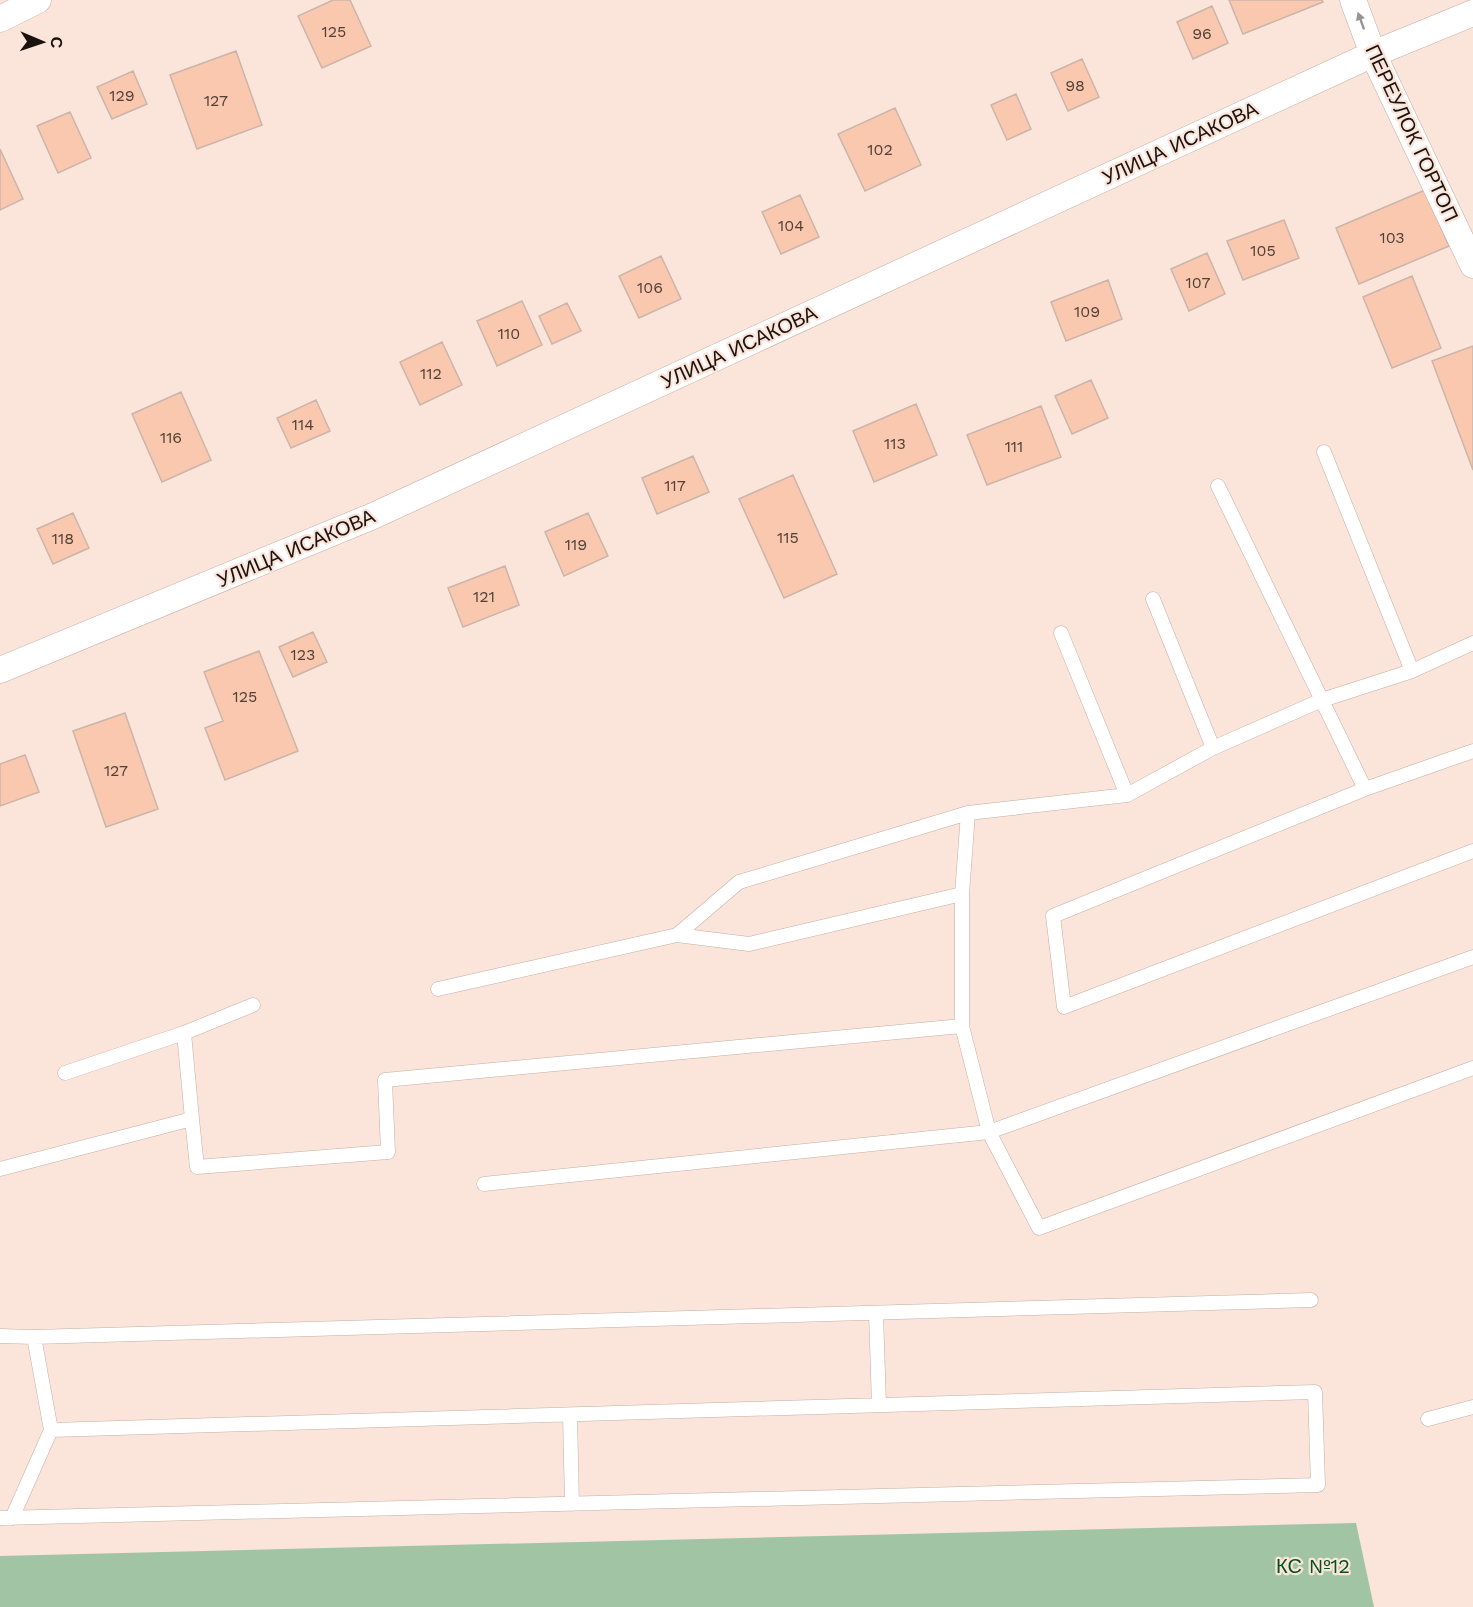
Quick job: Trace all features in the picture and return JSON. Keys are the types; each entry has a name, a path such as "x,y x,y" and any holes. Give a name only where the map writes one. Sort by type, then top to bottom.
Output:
{"street":[{"path":"0,19 38,0"},
{"name":"ПЕРЕУЛОК ГОРТОП","path":"1353,0 1373,54 1473,266"},
{"name":"УЛИЦА ИСАКОВА","path":"0,670 373,516 1373,54 1473,13"}],"lane":[{"path":"1324,452 1412,671"},
{"path":"1218,486 1365,789"},
{"path":"1153,599 1214,748"},
{"path":"1061,633 1127,795"},
{"path":"677,935 739,882 968,813 1127,795 1214,748 1322,700 1412,671 1473,643"},
{"path":"1473,751 1365,789 1053,916 1064,1007 1473,851"},
{"path":"968,813 962,894 962,1026 989,1132 1039,1228 1473,1068"},
{"path":"438,989 677,935 748,944 962,894"},
{"path":"484,1184 989,1132 1473,957"},
{"path":"65,1073 184,1033 254,1005"},
{"path":"184,1033 197,1167 388,1152 385,1080 962,1026"},
{"path":"0,1169 192,1119"},
{"path":"0,1336 34,1337 1311,1300"},
{"path":"876,1313 879,1406"},
{"path":"34,1337 51,1430 6,1518 1318,1485 1315,1392 51,1430"},
{"path":"1428,1419 1473,1407"},
{"path":"570,1415 572,1504"}],"green space":[{"name":"КС №12","path":"1356,1523 1374,1607 0,1607 0,1556"}],"building":[{"path":"333,0 350,0 371,46 322,68 298,16"},
{"path":"1229,0 1322,0 1323,2 1243,34"},
{"path":"1212,6 1228,43 1193,59 1177,22"},
{"path":"236,51 262,125 197,149 170,75"},
{"path":"1082,59 1099,97 1068,111 1051,73"},
{"path":"133,71 147,104 112,119 97,87"},
{"path":"1016,94 1031,129 1007,140 991,105"},
{"path":"895,108 921,165 865,191 838,134"},
{"path":"70,112 91,158 58,173 37,126"},
{"path":"0,149 23,199 0,210"},
{"path":"1425,190 1449,246 1359,284 1336,228"},
{"path":"800,195 819,237 781,254 762,212"},
{"path":"1284,220 1299,258 1243,280 1227,241"},
{"path":"1207,253 1225,294 1189,311 1171,269"},
{"path":"661,256 681,299 639,318 619,276"},
{"path":"1412,276 1441,348 1392,368 1363,297"},
{"path":"1108,280 1122,319 1066,341 1051,302"},
{"path":"522,301 542,345 497,366 477,321"},
{"path":"567,303 581,331 552,344 539,316"},
{"path":"442,342 462,385 420,405 400,362"},
{"path":"1473,346 1473,470 1432,361"},
{"path":"1091,380 1108,418 1072,434 1055,396"},
{"path":"181,392 211,460 162,482 132,414"},
{"path":"316,400 330,431 291,448 277,418"},
{"path":"916,404 937,455 874,482 853,431"},
{"path":"1041,406 1061,457 987,485 967,435"},
{"path":"693,456 709,492 657,514 642,478"},
{"path":"793,475 837,574 784,598 739,499"},
{"path":"73,513 89,548 53,564 37,529"},
{"path":"588,513 608,556 564,576 545,532"},
{"path":"505,566 519,605 463,627 448,588"},
{"path":"313,632 327,662 293,677 279,647"},
{"path":"259,651 298,751 225,780 205,728 223,721 204,672"},
{"path":"125,713 158,809 106,827 73,731"},
{"path":"25,755 39,792 0,806 0,764"}]}
